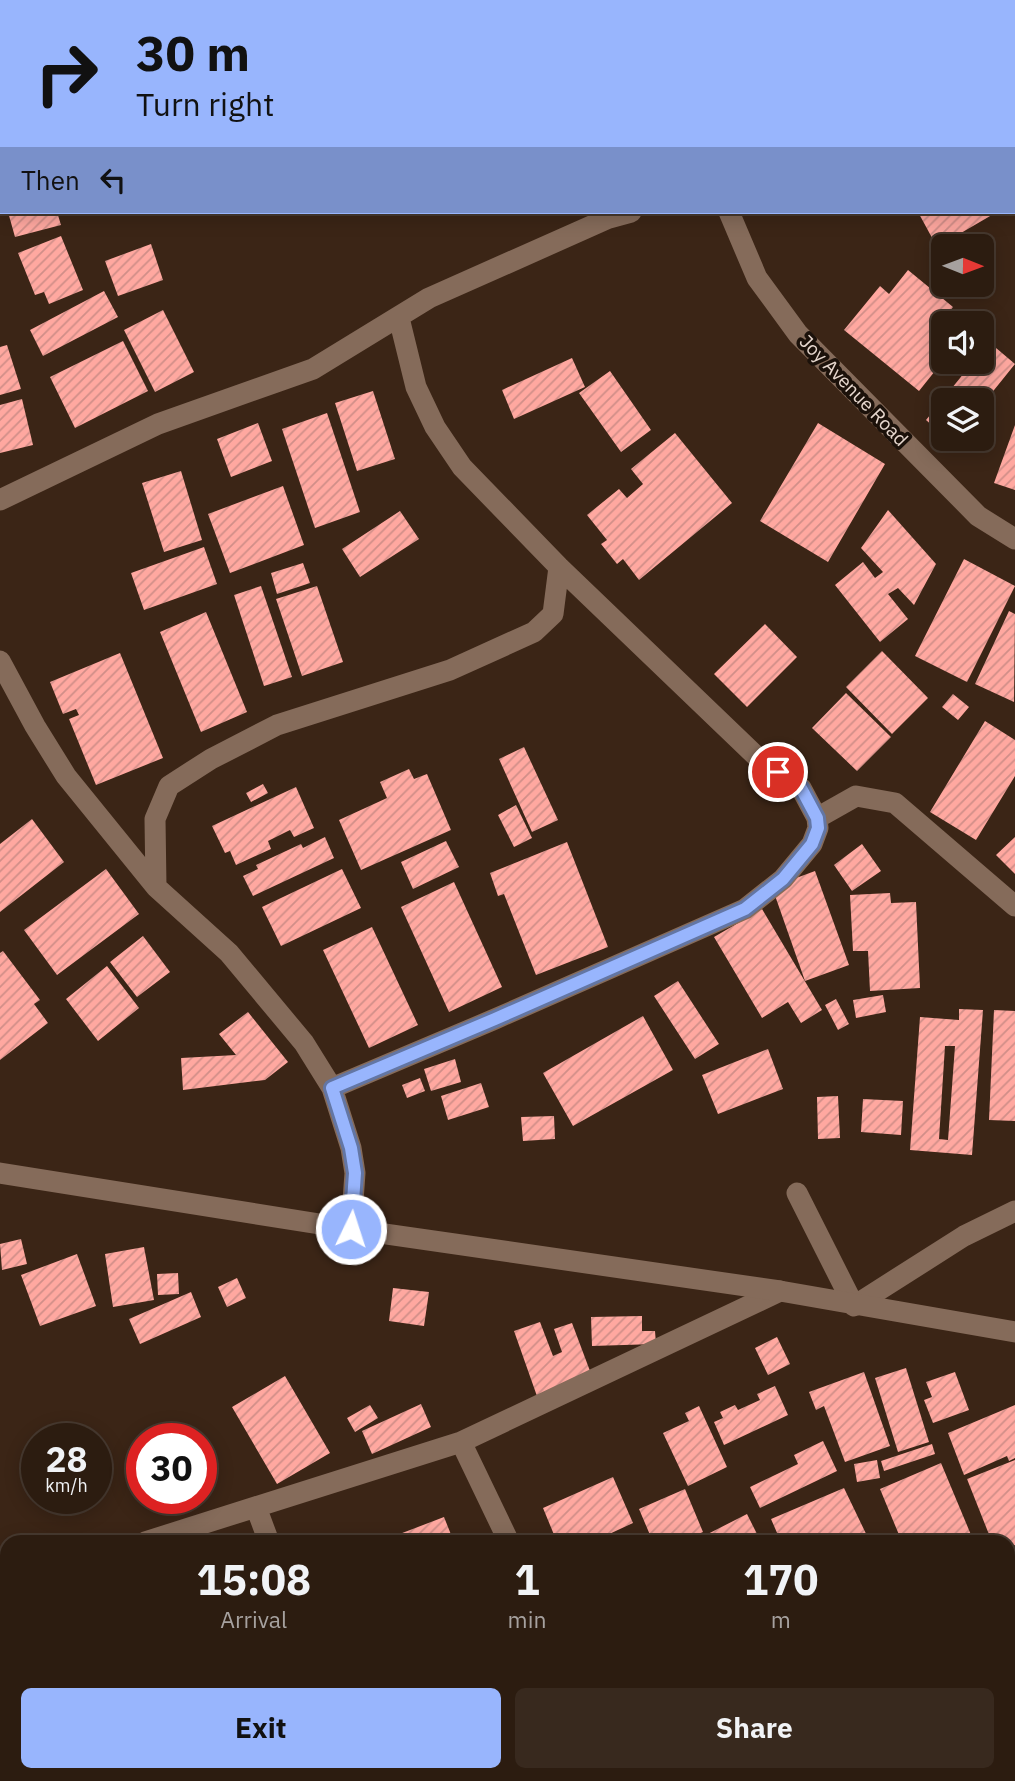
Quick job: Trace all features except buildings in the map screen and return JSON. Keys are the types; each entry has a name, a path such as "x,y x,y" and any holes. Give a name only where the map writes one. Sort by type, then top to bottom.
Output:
{"street":[{"path":"0,500 158,424 313,369 429,298 609,218 624,214"},
{"name":"Joy Avenue Road","path":"730,214 757,278 798,334 978,516 1015,540"},
{"path":"332,1088 745,909 783,879 812,844 818,828 817,818 801,788 756,756 559,567 462,467 435,427 416,387 399,318"},
{"path":"156,887 155,819 169,786 211,759 277,725 450,670 534,632 554,614 559,567"},
{"path":"0,661 66,776 156,887 229,953 304,1043 332,1088 351,1148 355,1173 351,1229"},
{"path":"817,818 856,796 895,803 1015,906"},
{"path":"0,1173 351,1229 780,1291 1015,1332"},
{"path":"797,1193 854,1306"},
{"path":"854,1306 964,1236 1015,1211"},
{"path":"167,1535 461,1441 780,1291"},
{"path":"461,1441 506,1535"},
{"path":"256,1507 267,1535"}],"route":[{"path":"351,1229 355,1173 351,1148 332,1088 745,909 783,879 812,844 818,828 817,818 801,788 778,772"}]}
